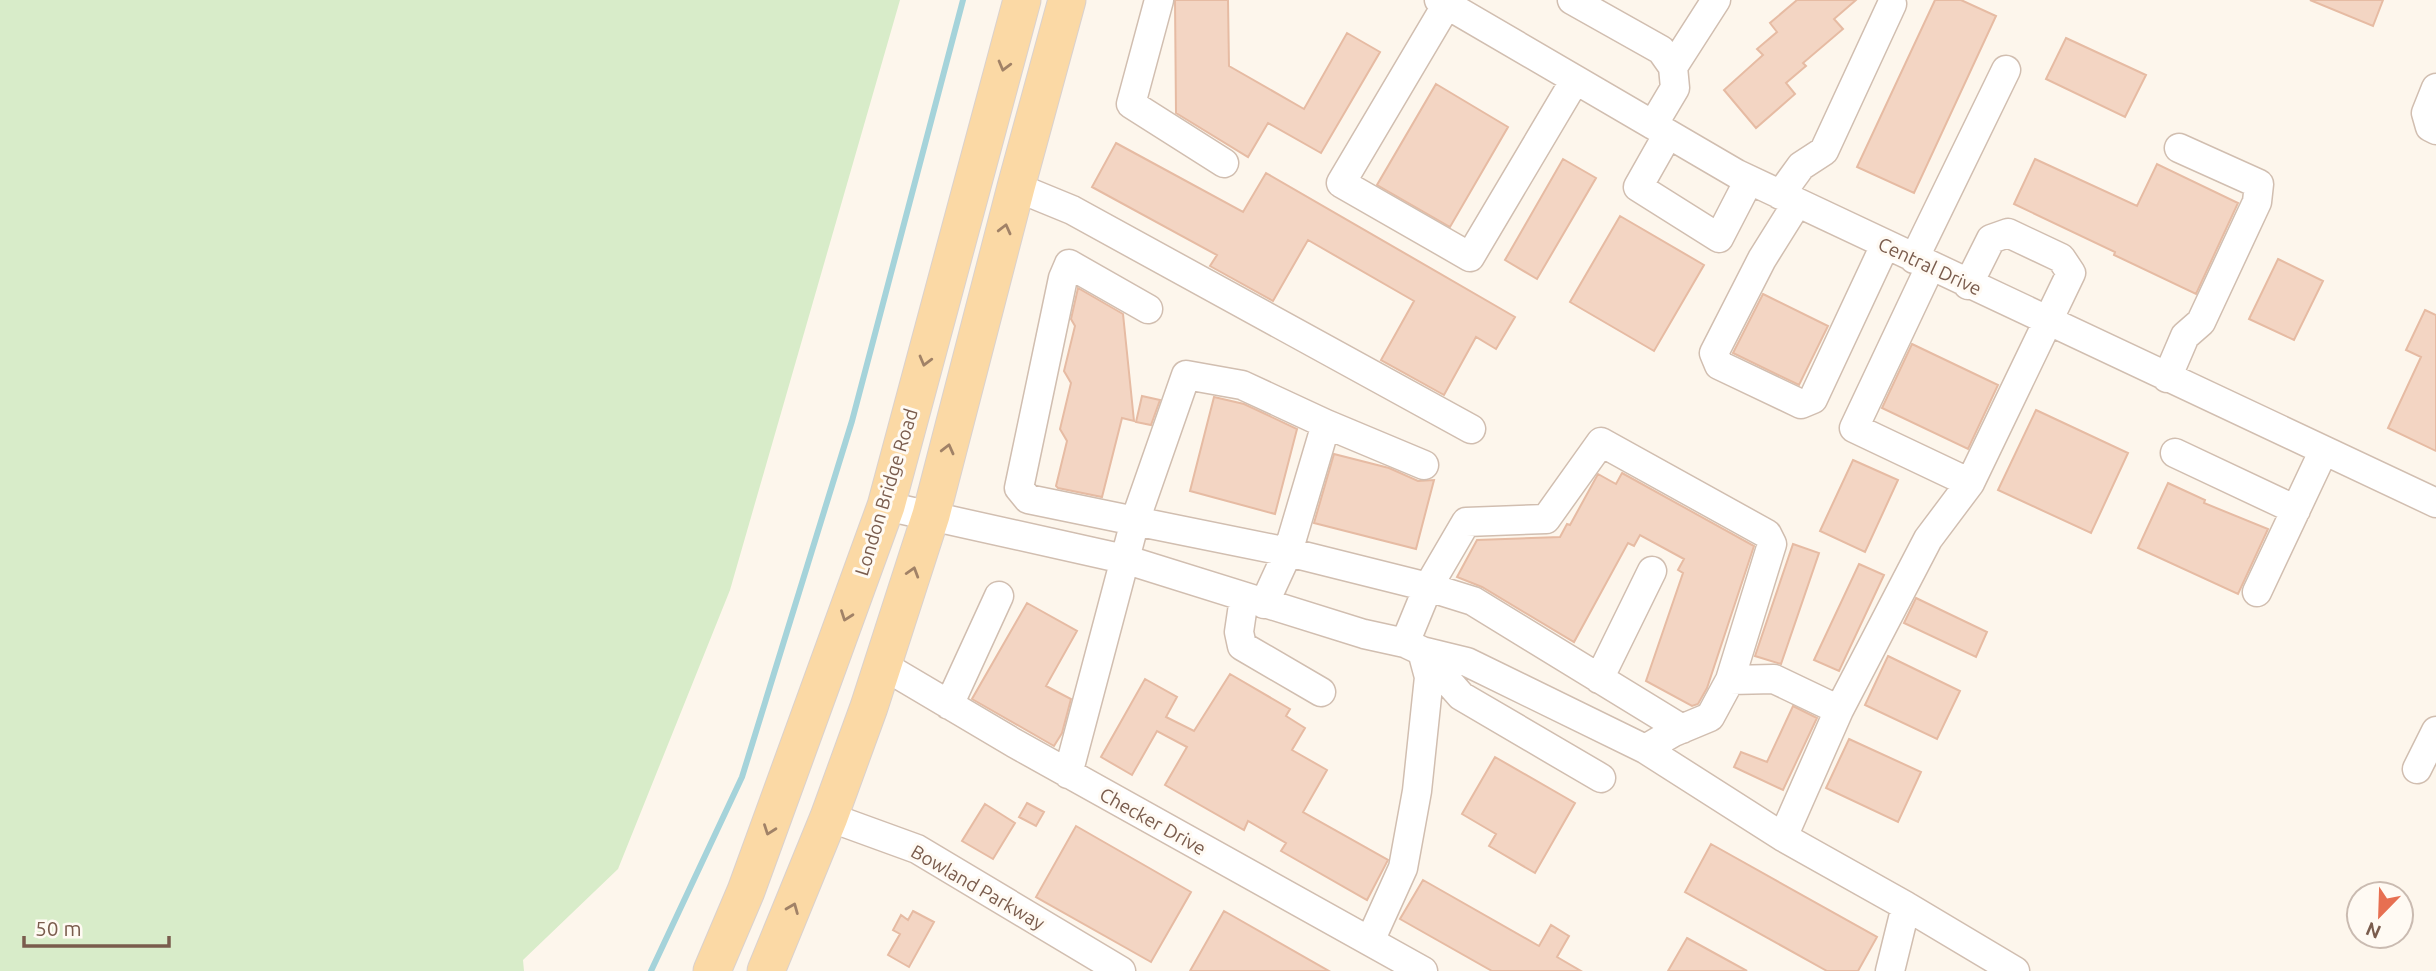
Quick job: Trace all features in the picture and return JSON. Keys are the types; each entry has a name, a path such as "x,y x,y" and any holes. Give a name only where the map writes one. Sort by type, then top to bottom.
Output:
{"main road":[{"name":"London Bridge Road","path":"712,971 751,879 886,506 1021,0"},
{"path":"766,971 829,817 884,666 932,515 1067,0"}],"street":[{"path":"1159,0 1131,104 1224,163"},
{"path":"1572,0 1661,50 1673,66 1675,89 1639,187 1719,238 1749,180"},
{"path":"1673,66 1716,0"},
{"path":"1443,2 1341,183 1470,257 1575,79"},
{"name":"Central Drive","path":"1443,2 1749,180 2436,503"},
{"path":"1885,245 1813,398 1801,404 1719,365 1714,353 1762,258 1801,166 1824,151 1892,4"},
{"path":"1970,483 1854,428 2006,70"},
{"path":"2436,88 2426,113 2430,127 2436,130"},
{"path":"2167,378 2185,336 2201,322 2257,202 2259,184 2179,148"},
{"path":"1016,187 1072,209 1471,429"},
{"path":"1783,837 1839,710 1928,539 1970,483 2071,273 2061,258 2008,233 1991,239 1968,285"},
{"path":"1148,309 1069,264 1063,278 1019,488 1028,499 1289,552 1473,601 1682,729"},
{"path":"1068,774 1135,521 1186,375 1242,385 1424,465"},
{"path":"1321,692 1242,646 1239,632 1254,601 1289,552 1326,424"},
{"path":"1370,941 1403,867 1412,817 1429,677 1413,647 1428,587 1466,522 1546,519 1601,442 1768,534 1772,544 1730,680 1710,717 1645,749"},
{"path":"2257,592 2323,452"},
{"path":"2175,453 2296,510"},
{"path":"886,506 1124,559 1254,601 1467,662 1645,749 1783,837 2015,971"},
{"path":"1599,679 1653,571"},
{"path":"949,705 999,596"},
{"path":"1413,647 1461,696 1601,778"},
{"name":"Checker Drive","path":"884,666 1068,774 1423,971"},
{"path":"1730,680 1774,679 1839,710"},
{"path":"2417,769 2436,733"},
{"name":"Bowland Parkway","path":"829,817 917,849 1121,971"},
{"path":"1890,971 1906,906"}],"green space":[{"path":"0,0 900,0 730,590 618,869 523,960 524,971 0,971"}],"building":[{"path":"1175,0 1228,0 1229,66 1304,109 1347,33 1380,52 1321,153 1268,123 1248,157 1176,113"},
{"path":"1797,0 1856,0 1834,19 1843,29 1803,63 1806,66 1786,83 1795,94 1756,128 1724,90 1763,55 1757,49 1777,32 1770,23"},
{"path":"1935,0 1961,0 1996,16 1914,193 1857,167"},
{"path":"2310,0 2383,0 2373,26"},
{"path":"2066,38 2146,75 2125,117 2046,79"},
{"path":"1436,84 1508,127 1450,227 1377,185"},
{"path":"1116,143 1243,212 1266,173 1515,317 1496,349 1476,337 1444,395 1381,360 1414,301 1308,240 1273,301 1210,266 1217,255 1092,187"},
{"path":"1563,159 1596,178 1537,279 1505,260"},
{"path":"2035,159 2137,206 2157,164 2238,203 2196,294 2014,204"},
{"path":"1620,216 1704,265 1654,351 1570,302"},
{"path":"2278,259 2323,281 2294,340 2249,319"},
{"path":"1078,288 1123,314 1134,421 1122,418 1102,497 1056,486 1067,441 1060,429 1071,383 1064,371 1075,326 1071,319"},
{"path":"1763,294 1828,326 1799,385 1733,353"},
{"path":"2425,310 2436,315 2436,451 2388,428 2421,357 2406,350"},
{"path":"1912,344 1998,385 1968,449 1882,408"},
{"path":"1142,396 1160,400 1151,425 1136,422"},
{"path":"1214,397 1244,404 1297,429 1275,514 1190,491"},
{"path":"2036,410 2128,453 2091,533 1998,490"},
{"path":"1334,454 1389,468 1418,481 1434,480 1416,549 1314,523"},
{"path":"1853,460 1898,480 1865,552 1820,531"},
{"path":"1622,473 1754,546 1707,688 1698,704 1692,706 1646,681 1683,573 1678,570 1684,559 1640,535 1634,546 1628,543 1574,642 1482,587 1457,577 1477,540 1560,537 1567,524 1570,525 1598,474 1616,484"},
{"path":"2168,483 2205,500 2204,503 2268,529 2238,594 2138,548"},
{"path":"1793,544 1819,553 1781,664 1755,656"},
{"path":"1859,564 1884,575 1839,671 1814,660"},
{"path":"1916,598 1987,632 1976,657 1904,623"},
{"path":"1027,603 1077,631 1046,686 1071,699 1062,733 1054,746 972,699"},
{"path":"1888,656 1960,691 1937,739 1865,705"},
{"path":"1230,674 1290,709 1286,716 1305,728 1292,750 1327,770 1303,812 1388,860 1367,900 1281,851 1286,843 1248,821 1244,830 1165,785 1187,747 1157,731 1132,775 1101,757 1145,679 1177,697 1166,717 1194,731"},
{"path":"1793,706 1817,718 1783,790 1734,767 1741,752 1767,762"},
{"path":"1849,739 1921,772 1898,822 1826,788"},
{"path":"1495,757 1575,803 1535,873 1489,846 1496,834 1462,814"},
{"path":"1027,803 1044,812 1036,826 1019,817"},
{"path":"985,804 1015,823 993,859 962,841"},
{"path":"1076,826 1191,892 1151,962 1036,897"},
{"path":"1711,844 1877,937 1858,971 1827,971 1685,892"},
{"path":"1423,880 1539,946 1551,925 1569,936 1557,957 1581,971 1492,971 1400,919"},
{"path":"913,911 934,922 909,967 888,955 900,934 893,930 901,915 908,920"},
{"path":"1224,911 1329,971 1190,971"},
{"path":"1687,938 1747,971 1668,971"}],"waterway":[{"path":"651,971 742,777 852,421 963,0"}]}
